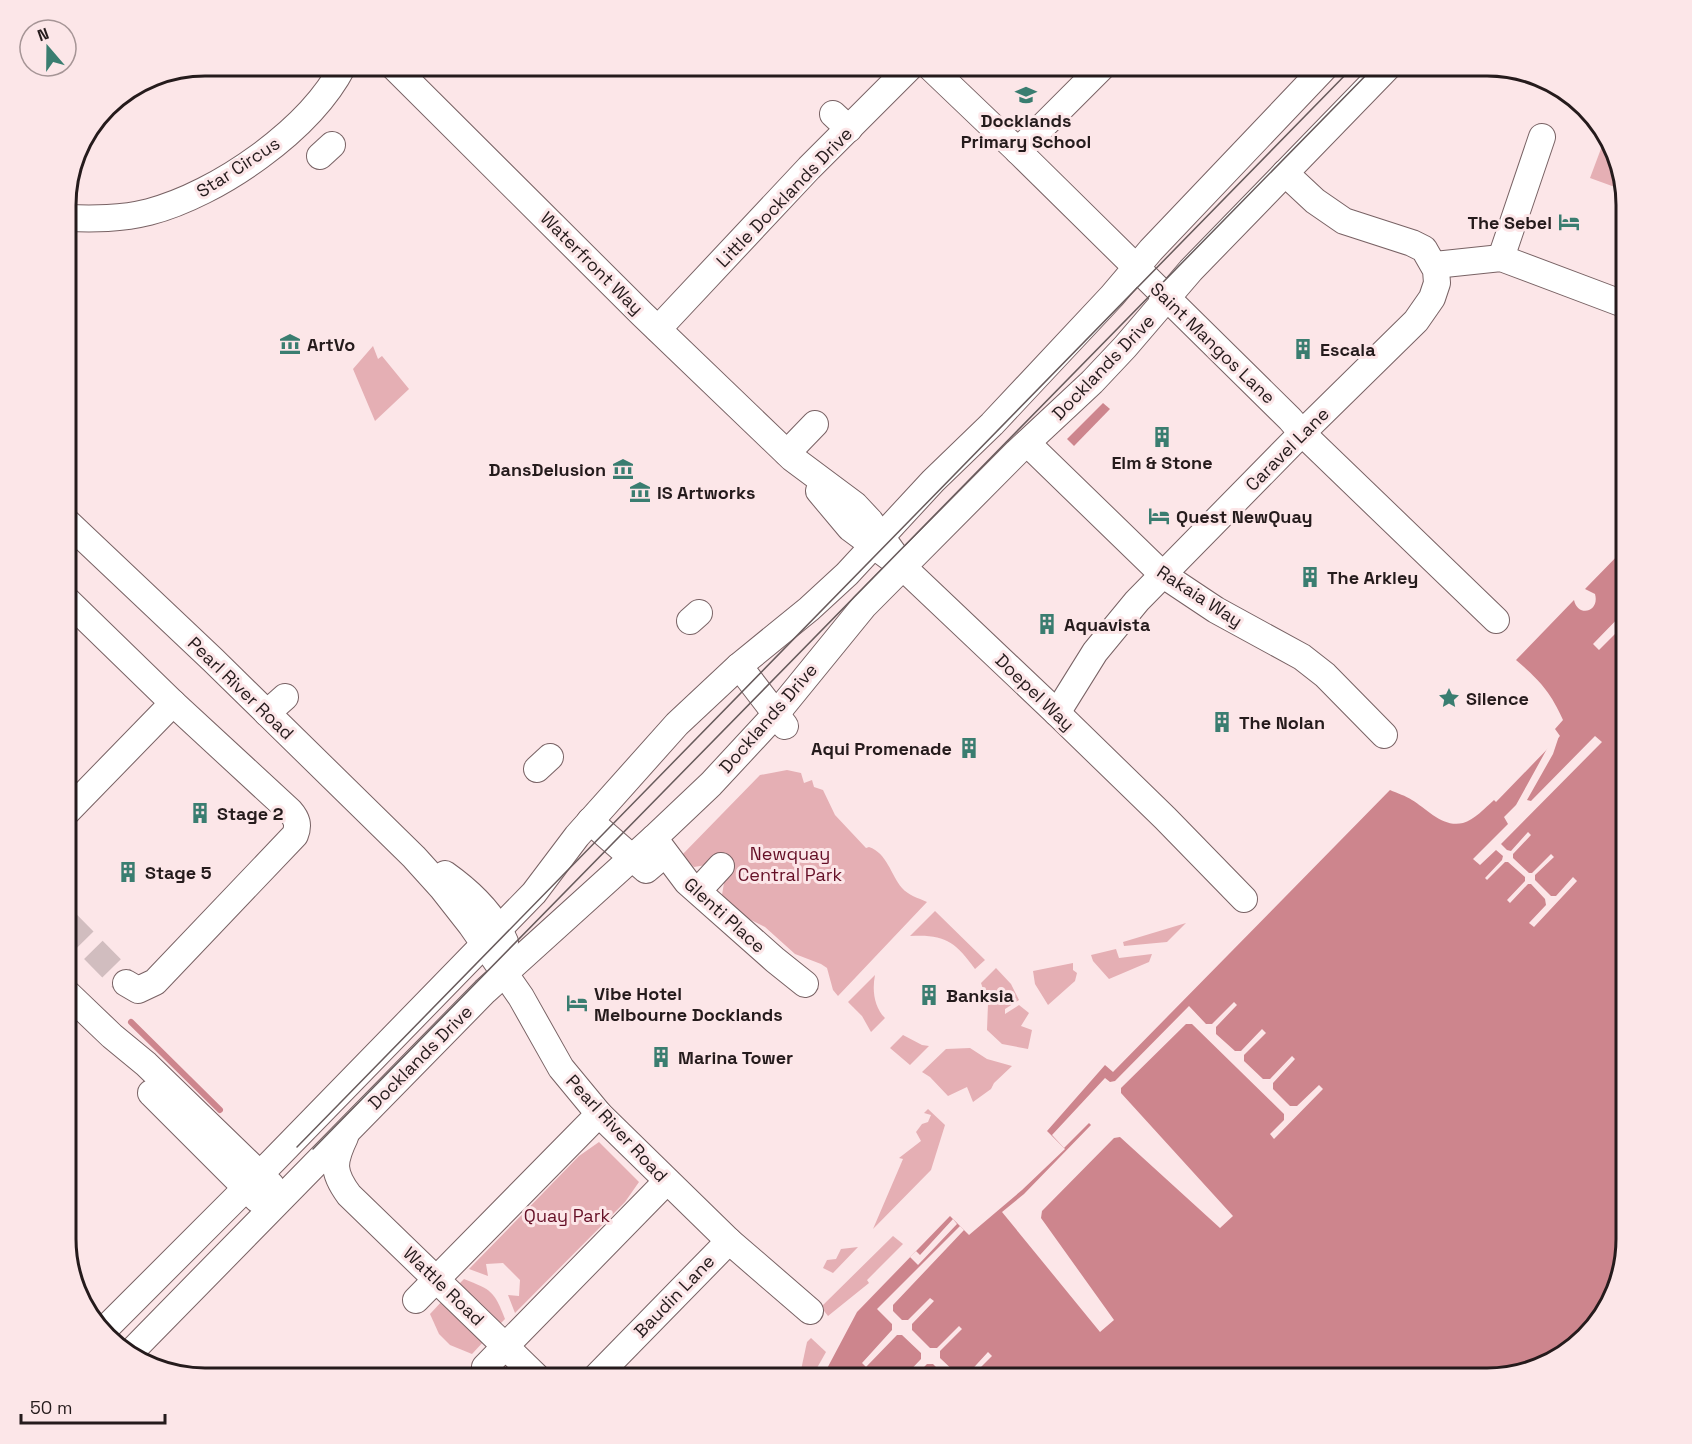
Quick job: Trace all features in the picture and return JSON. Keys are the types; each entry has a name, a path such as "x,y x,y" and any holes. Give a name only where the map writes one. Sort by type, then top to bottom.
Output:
{"street":[{"name":"Star Circus","path":"77,218 102,219 147,212 193,196 218,183 296,128 338,76"},
{"name":"Waterfront Way","path":"403,76 789,456 850,528 877,542 904,568"},
{"name":"Little Docklands Drive","path":"658,329 809,168 845,117 898,76"},
{"name":"Saint Mangos Lane","path":"939,76 1496,620"},
{"path":"1018,151 1093,76"},
{"name":"Docklands Drive","path":"107,1322 253,1181 545,880 590,821 677,724 739,666 827,594 933,481 992,424 1317,76"},
{"name":"Docklands Drive","path":"136,1347 484,991 632,857 646,870 660,846 727,767 781,720 855,615 1027,443 1092,382 1191,270 1379,76"},
{"path":"1501,258 1542,137"},
{"path":"1285,173 1333,215 1358,226 1419,246 1435,265 1501,258 1616,301"},
{"name":"Caravel Lane","path":"1057,713 1095,652 1162,574 1422,315 1435,290 1437,276 1435,265"},
{"path":"789,456 815,423"},
{"name":"Rakaia Way","path":"1027,443 1162,574 1216,610 1302,657 1325,675 1384,735"},
{"name":"Pearl River Road","path":"77,529 137,574 213,660 276,705 464,915 491,936 507,971 561,1068 599,1113 731,1242 810,1311"},
{"name":"Doepel Way","path":"904,568 1165,818 1244,899"},
{"path":"77,610 173,704 290,811 296,818 298,828 295,835 155,982 138,990 126,983"},
{"path":"739,666 781,720"},
{"path":"77,802 173,704"},
{"path":"590,821 632,857"},
{"name":"Glenti Place","path":"660,846 678,872 805,984"},
{"path":"698,891 721,866"},
{"path":"77,1003 112,1036 141,1072"},
{"path":"77,1020 141,1072 253,1181 281,1200"},
{"path":"416,1300 599,1113"},
{"name":"Wattle Road","path":"348,1130 335,1162 338,1177 349,1195 527,1367"},
{"name":"Wattle Road","path":"281,1200 310,1181 322,1181 349,1195"},
{"path":"484,1367 667,1181"},
{"name":"Baudin Lane","path":"606,1367 731,1242"}],"green space":[{"path":"1601,148 1609,164 1614,187 1590,178"},
{"path":"373,346 378,359 382,356 409,389 375,421 353,369"},
{"name":"Newquay Central Park","path":"787,770 801,773 804,783 812,780 814,787 823,790 835,815 866,848 869,847 880,854 902,888 927,902 838,996 833,990 827,968 795,954 765,927 743,916 722,895 725,877 706,865 694,867 681,856 760,775"},
{"path":"935,911 985,960 975,969 948,941 932,936 910,936"},
{"path":"1186,923 1167,942 1124,946 1123,942"},
{"path":"1116,949 1119,958 1152,954 1149,962 1109,979 1093,961 1091,955"},
{"path":"1073,963 1073,970 1077,973 1075,981 1048,1005 1035,984 1033,971"},
{"path":"996,968 1011,984 1019,1000 1005,1009 1005,1014 1019,1005 1029,1013 1021,1026 1032,1030 1028,1049 1002,1044 987,1030 988,1004 981,983"},
{"path":"875,975 875,998 878,1009 885,1018 871,1032 862,1016 848,1002"},
{"path":"903,1035 922,1045 929,1046 910,1065 890,1048"},
{"path":"970,1048 987,1059 1012,1066 994,1083 991,1089 973,1102 967,1087 948,1096 922,1072 946,1049"},
{"path":"928,1109 945,1125 931,1170 873,1229 903,1159 899,1158 921,1141 916,1132 922,1124 928,1122 931,1115 924,1113"},
{"name":"Quay Park","path":"599,1142 639,1182 625,1202 515,1313 508,1295 519,1296 520,1280 503,1263 486,1264 488,1276 469,1269 579,1156"},
{"path":"893,1236 903,1244 867,1280 869,1283 828,1316 821,1307"},
{"path":"858,1247 833,1273 823,1268 827,1260 836,1259 841,1249"},
{"path":"464,1279 481,1286 495,1297 505,1319 500,1324 459,1284"},
{"path":"444,1299 485,1340 472,1354 450,1345 439,1334 430,1314"},
{"path":"811,1338 826,1352 818,1367 802,1367 807,1342"}],"shaded area":[{"path":"1103,403 1110,409 1074,446 1067,439"},
{"path":"1616,557 1616,1238 1609,1280 1594,1310 1583,1324 1558,1346 1536,1358 1495,1367 828,1367 857,1312 950,1216 969,1235 1022,1190 1065,1149 1047,1131 1105,1065 1113,1072 1390,790 1410,799 1436,817 1456,824 1475,817 1494,800 1496,802 1560,736 1555,729 1563,720 1538,680 1516,660 1574,600 1576,606 1584,611 1592,609 1596,600 1595,594 1585,589"}],"pier":[{"path":"1616,620 1616,633 1599,650 1593,644"},
{"path":"1559,736 1553,754 1527,800 1531,801 1595,736 1602,742 1501,844 1511,851 1528,832 1531,835 1513,854 1513,858 1529,873 1532,873 1551,854 1554,857 1535,875 1535,880 1551,896 1556,896 1573,877 1577,881 1534,927 1529,923 1546,905 1545,899 1531,884 1528,884 1510,903 1507,900 1525,881 1525,877 1505,862 1487,880 1485,878 1502,860 1503,856 1496,850 1480,865 1473,859 1508,824 1504,817 1516,805 1548,747"},
{"path":"1234,1002 1237,1005 1216,1027 1216,1034 1235,1051 1241,1051 1262,1029 1266,1033 1244,1055 1244,1061 1263,1079 1270,1079 1292,1056 1295,1059 1273,1083 1273,1089 1290,1106 1297,1106 1319,1085 1323,1089 1274,1139 1270,1134 1284,1120 1284,1114 1192,1024 1186,1024 1121,1088 1121,1093 1233,1216 1220,1228 1120,1137 1114,1138 1042,1211 1041,1218 1114,1320 1100,1332 1002,1212 1024,1194 1091,1125 1089,1123 1064,1148 1052,1135 1105,1078 1110,1082 1115,1081 1189,1006 1206,1024 1212,1024"},
{"path":"953,1219 957,1224 918,1265 910,1257 916,1251 920,1255"},
{"path":"960,1226 964,1230 893,1305 893,1311 902,1320 908,1320 930,1298 934,1301 912,1324 912,1330 930,1348 937,1348 959,1326 962,1329 940,1351 940,1358 950,1367 927,1364 924,1367 913,1367 921,1359 921,1353 902,1335 897,1335 866,1367 862,1363 892,1330 892,1324 877,1309"},
{"path":"988,1352 992,1356 981,1367 974,1367"}],"waterway":[{"path":"131,1022 220,1110"}],"tunnel":[{"path":"77,933 126,983"}],"tram line":[{"path":"297,1147 1344,76"},
{"path":"313,1149 1365,76"}],"place":[{"name":"Docklands Primary School","path":"1026,95"},
{"name":"The Sebel","path":"1569,222"},
{"name":"ArtVo","path":"290,344"},
{"name":"Escala","path":"1303,349"},
{"name":"Elm & Stone","path":"1162,437"},
{"name":"DansDelusion","path":"623,469"},
{"name":"IS Artworks","path":"640,492"},
{"name":"Quest NewQuay","path":"1159,516"},
{"name":"The Arkley","path":"1310,577"},
{"name":"Aquavista","path":"1047,624"},
{"name":"Silence","path":"1449,698"},
{"name":"The Nolan","path":"1222,722"},
{"name":"Aqui Promenade","path":"969,748"},
{"name":"Stage 2","path":"200,813"},
{"name":"Stage 5","path":"128,872"},
{"name":"Banksia","path":"929,995"},
{"name":"Vibe Hotel Melbourne Docklands","path":"577,1003"},
{"name":"Marina Tower","path":"661,1057"}]}
